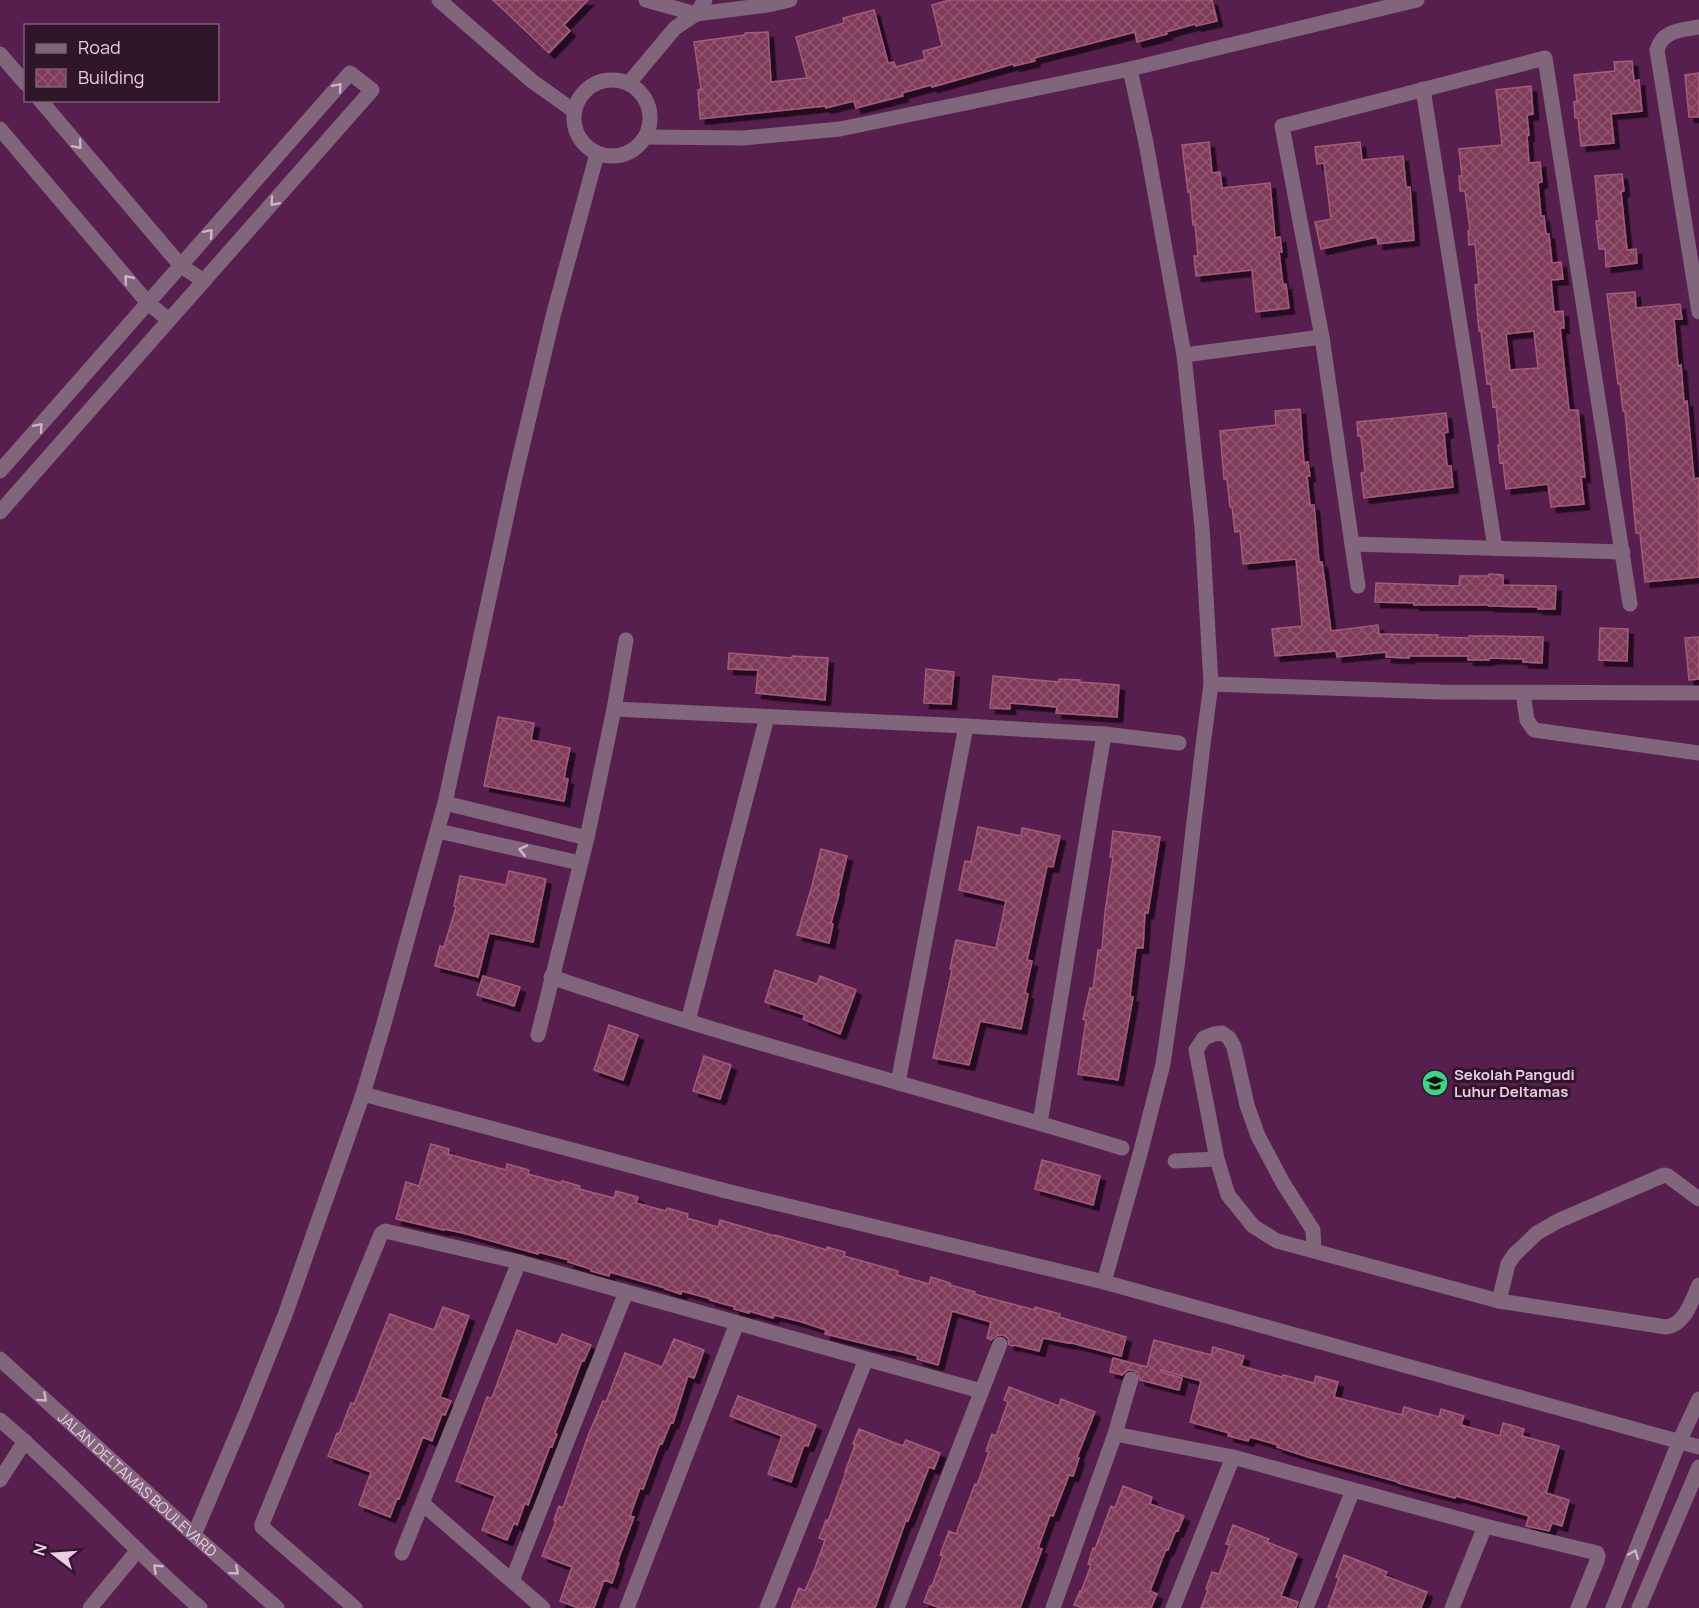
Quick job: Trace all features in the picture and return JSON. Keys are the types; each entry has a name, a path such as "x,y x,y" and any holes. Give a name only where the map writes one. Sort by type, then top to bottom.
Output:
{"street":[{"path":"439,0 531,81 574,111"},
{"path":"646,0 680,4 696,14 790,0"},
{"path":"628,83 675,28 696,14 705,0"},
{"path":"646,137 743,138 840,129 1130,69 1417,0"},
{"path":"675,28 680,4"},
{"path":"1699,27 1668,34 1657,50 1699,312"},
{"path":"0,54 24,82"},
{"path":"1358,586 1322,337 1282,126 1545,58 1630,604"},
{"path":"1104,1282 1163,1064 1178,967 1212,684 1202,526 1184,355 1146,143 1130,69"},
{"path":"0,471 350,73 372,90 0,512"},
{"path":"612,80 628,83 644,97 651,117 646,137 633,151 615,157 597,154 583,144 575,128 574,111 582,95 595,84 612,80"},
{"path":"1423,89 1495,548"},
{"path":"42,102 181,266 204,281"},
{"path":"0,129 148,303 170,320"},
{"path":"194,1534 285,1315 363,1094 445,803 515,477 553,316 597,154"},
{"path":"1184,355 1322,337"},
{"path":"1352,544 1623,552"},
{"path":"538,1035 587,838 627,640"},
{"path":"1212,684 1441,692 1699,693"},
{"path":"1523,693 1527,720 1534,730 1699,753"},
{"path":"614,710 1104,734 1179,743"},
{"path":"688,1022 767,717"},
{"path":"898,1083 966,726"},
{"path":"1040,1123 1104,734"},
{"path":"445,803 587,838"},
{"path":"438,831 580,863"},
{"path":"551,977 688,1022 1122,1148"},
{"path":"1314,1251 1313,1230 1258,1136 1247,1105 1234,1047 1229,1038 1222,1034 1204,1038 1197,1050 1217,1159 1228,1195 1252,1226 1277,1241 1314,1251 1499,1301 1666,1327 1676,1324 1685,1315 1699,1285"},
{"path":"363,1094 726,1191 1104,1282 1699,1448"},
{"path":"1175,1161 1217,1159"},
{"path":"1499,1301 1508,1264 1538,1233 1558,1221 1664,1175 1699,1199"},
{"path":"355,1608 262,1527 262,1524 381,1234 385,1231 519,1262 981,1391"},
{"path":"402,1553 519,1262"},
{"path":"512,1581 626,1292"},
{"path":"627,1608 737,1323"},
{"path":"897,1608 1000,1344"},
{"name":"JALAN DELTAMAS BOULEVARD","path":"0,1359 277,1608"},
{"path":"767,1608 866,1359"},
{"path":"1053,1608 1115,1434 1131,1379"},
{"path":"1613,1608 1679,1442 1699,1399"},
{"path":"0,1420 25,1441 138,1550 192,1606"},
{"path":"1115,1434 1233,1457 1485,1526 1597,1553 1597,1561 1578,1608"},
{"path":"0,1480 25,1441"},
{"path":"1173,1608 1233,1457"},
{"path":"1640,1608 1699,1467"},
{"path":"1306,1608 1353,1490"},
{"path":"423,1504 543,1608"},
{"path":"1452,1608 1485,1526"},
{"path":"90,1608 138,1550"}],"building":[{"path":"493,0 588,0 564,25 570,31 549,53"},
{"path":"949,0 1212,0 1217,21 1196,26 1195,24 1137,42 1135,32 1034,58 1035,61 1014,66 1013,64 932,87 931,85 902,93 903,96 856,108 854,101 826,108 825,106 700,119 698,90 701,89 694,42 745,35 745,33 768,32 771,82 807,78 796,37 844,23 843,18 874,10 888,63 894,62 896,67 925,59 923,51 942,46 932,5"},
{"path":"1632,61 1634,81 1639,80 1642,111 1611,114 1614,143 1581,146 1578,118 1575,118 1574,102 1577,101 1574,75 1615,71 1614,62"},
{"path":"1699,73 1699,117 1689,117 1685,75"},
{"path":"1531,86 1533,114 1527,115 1529,163 1540,162 1542,182 1538,183 1541,216 1544,216 1546,234 1549,234 1552,263 1561,262 1563,279 1551,280 1554,312 1563,311 1564,328 1560,328 1569,410 1578,410 1585,477 1581,477 1584,504 1551,507 1548,484 1506,489 1503,462 1500,463 1496,406 1493,407 1491,384 1487,384 1481,331 1479,331 1475,285 1479,284 1475,244 1469,245 1468,231 1470,230 1465,191 1460,191 1459,176 1462,176 1459,149 1502,145 1496,90","holes":["1534,331 1538,368 1510,370 1506,334"]},
{"path":"1209,142 1212,173 1220,172 1222,188 1270,183 1275,238 1280,237 1282,252 1279,252 1283,285 1286,284 1289,308 1256,312 1252,270 1196,276 1194,256 1198,256 1195,225 1193,225 1182,145"},
{"path":"1360,142 1362,160 1403,156 1406,187 1410,187 1414,240 1378,244 1377,237 1321,249 1315,222 1331,219 1324,163 1317,164 1315,147"},
{"path":"1622,174 1624,191 1621,192 1627,250 1636,249 1637,263 1606,267 1605,249 1599,249 1595,176"},
{"path":"1635,292 1636,308 1680,304 1682,319 1674,319 1678,366 1681,365 1684,402 1687,401 1694,479 1699,478 1699,577 1645,582 1640,533 1636,533 1625,411 1623,411 1620,384 1618,384 1607,294"},
{"path":"1300,409 1304,463 1308,462 1310,505 1314,505 1319,562 1322,562 1331,631 1378,625 1379,634 1469,638 1469,636 1543,637 1542,663 1523,662 1523,659 1468,660 1468,656 1386,657 1386,652 1337,657 1336,651 1275,656 1272,629 1302,626 1296,559 1243,564 1240,531 1235,532 1227,479 1224,479 1220,431 1276,425 1275,411"},
{"path":"1446,413 1448,432 1444,433 1447,466 1451,466 1453,487 1364,498 1361,473 1365,472 1357,422"},
{"path":"1489,574 1503,575 1503,585 1556,586 1555,609 1375,602 1376,583 1459,586 1460,576 1489,576"},
{"path":"1600,628 1628,629 1627,661 1599,660"},
{"path":"1699,637 1699,679 1689,680 1685,638"},
{"path":"729,653 791,658 792,656 828,658 825,700 756,693 758,670 728,669"},
{"path":"926,669 954,672 951,704 924,703"},
{"path":"993,676 1059,682 1059,679 1080,680 1080,682 1119,685 1117,717 1056,713 1057,707 1010,703 1010,709 990,708"},
{"path":"498,717 534,723 531,740 570,748 564,778 568,779 564,801 484,786"},
{"path":"978,827 1021,836 1022,828 1060,836 1053,867 1047,866 1027,960 1032,961 1025,993 1028,994 1021,1029 980,1021 969,1065 933,1058 952,970 950,969 956,940 996,948 1006,901 959,890 965,861 971,862"},
{"path":"1113,831 1160,837 1148,913 1145,912 1143,948 1136,948 1130,996 1133,997 1118,1080 1078,1074 1086,1020 1083,1019 1090,988 1093,989 1098,950 1102,950 1113,857 1110,857"},
{"path":"821,849 847,856 831,923 833,924 829,943 797,935"},
{"path":"509,871 546,879 533,942 489,933 478,977 435,966 440,946 444,947 456,907 454,906 460,876 506,885"},
{"path":"775,970 817,984 820,976 856,990 840,1034 803,1019 805,1015 765,1002"},
{"path":"483,976 520,987 514,1006 477,995"},
{"path":"609,1025 638,1035 623,1080 594,1070"},
{"path":"704,1056 731,1065 720,1099 693,1091"},
{"path":"431,1144 449,1149 448,1154 506,1170 507,1164 529,1170 528,1174 580,1186 579,1189 614,1198 616,1191 638,1197 636,1203 688,1214 687,1218 718,1227 720,1220 827,1250 827,1247 845,1252 844,1256 898,1271 897,1275 929,1284 931,1277 975,1292 974,1294 1060,1314 1059,1317 1126,1337 1121,1356 1043,1338 1039,1351 1009,1345 1008,1338 1003,1335 998,1335 991,1340 987,1338 991,1322 952,1311 938,1365 917,1359 918,1356 825,1334 826,1330 802,1322 774,1315 773,1318 749,1311 749,1313 682,1291 681,1294 610,1272 609,1276 591,1271 591,1269 568,1262 569,1260 538,1252 538,1254 463,1233 396,1219 406,1182 419,1186"},
{"path":"1042,1160 1100,1176 1093,1205 1035,1189"},
{"path":"443,1307 469,1316 440,1397 451,1401 445,1415 442,1414 432,1441 423,1437 390,1517 359,1505 371,1472 328,1456 351,1403 354,1404 390,1314 434,1330"},
{"path":"517,1330 557,1345 562,1334 591,1345 584,1361 582,1360 555,1433 557,1434 552,1447 550,1446 528,1505 525,1503 517,1525 514,1523 507,1540 482,1530 495,1496 456,1481 487,1397 492,1398"},
{"path":"674,1339 704,1350 694,1378 688,1376 673,1423 671,1422 662,1444 660,1443 643,1489 640,1488 630,1516 634,1517 612,1583 604,1580 594,1608 578,1608 560,1601 572,1567 542,1556 556,1521 554,1520 559,1506 563,1508 603,1401 606,1402 625,1353 662,1367"},
{"path":"1154,1340 1211,1355 1213,1347 1244,1356 1241,1366 1282,1377 1283,1375 1314,1383 1316,1376 1338,1382 1334,1397 1402,1415 1404,1407 1439,1417 1441,1409 1464,1416 1461,1425 1500,1436 1503,1423 1524,1429 1522,1436 1559,1446 1546,1493 1569,1500 1562,1526 1552,1523 1549,1531 1526,1526 1529,1516 1398,1483 1308,1457 1250,1437 1248,1441 1228,1436 1229,1433 1190,1422 1201,1381 1161,1370 1161,1372 1182,1378 1179,1390 1140,1380 1138,1373 1133,1370 1128,1370 1122,1375 1110,1372 1113,1358 1147,1367"},
{"path":"1009,1387 1059,1406 1061,1399 1095,1412 1077,1457 1079,1458 1073,1476 1069,1475 1053,1516 1050,1515 1038,1548 1042,1549 1020,1608 940,1608 924,1602 943,1556 940,1555 949,1531 956,1534 975,1484 977,1485 989,1452 986,1451 992,1434 996,1436 1008,1402 1004,1400"},
{"path":"738,1396 816,1425 808,1446 804,1445 791,1482 768,1474 782,1436 730,1416"},
{"path":"859,1429 903,1446 906,1440 940,1453 934,1469 929,1467 908,1521 906,1520 875,1608 791,1608 799,1588 805,1591 815,1568 825,1540 819,1538 826,1520 828,1521 846,1472"},
{"path":"1123,1486 1152,1497 1150,1504 1184,1516 1168,1550 1166,1549 1150,1591 1157,1594 1151,1608 1083,1608 1074,1605 1091,1565 1088,1564 1093,1548 1095,1549 1111,1506 1115,1508"},
{"path":"1233,1525 1269,1539 1267,1542 1297,1554 1281,1596 1298,1602 1296,1608 1201,1608 1212,1572 1219,1574 1230,1545 1226,1544"},
{"path":"1344,1555 1387,1572 1385,1576 1427,1592 1421,1608 1328,1608 1339,1578 1336,1577"}],"place":[{"name":"Sekolah Pangudi Luhur Deltamas","path":"1435,1083"}]}
